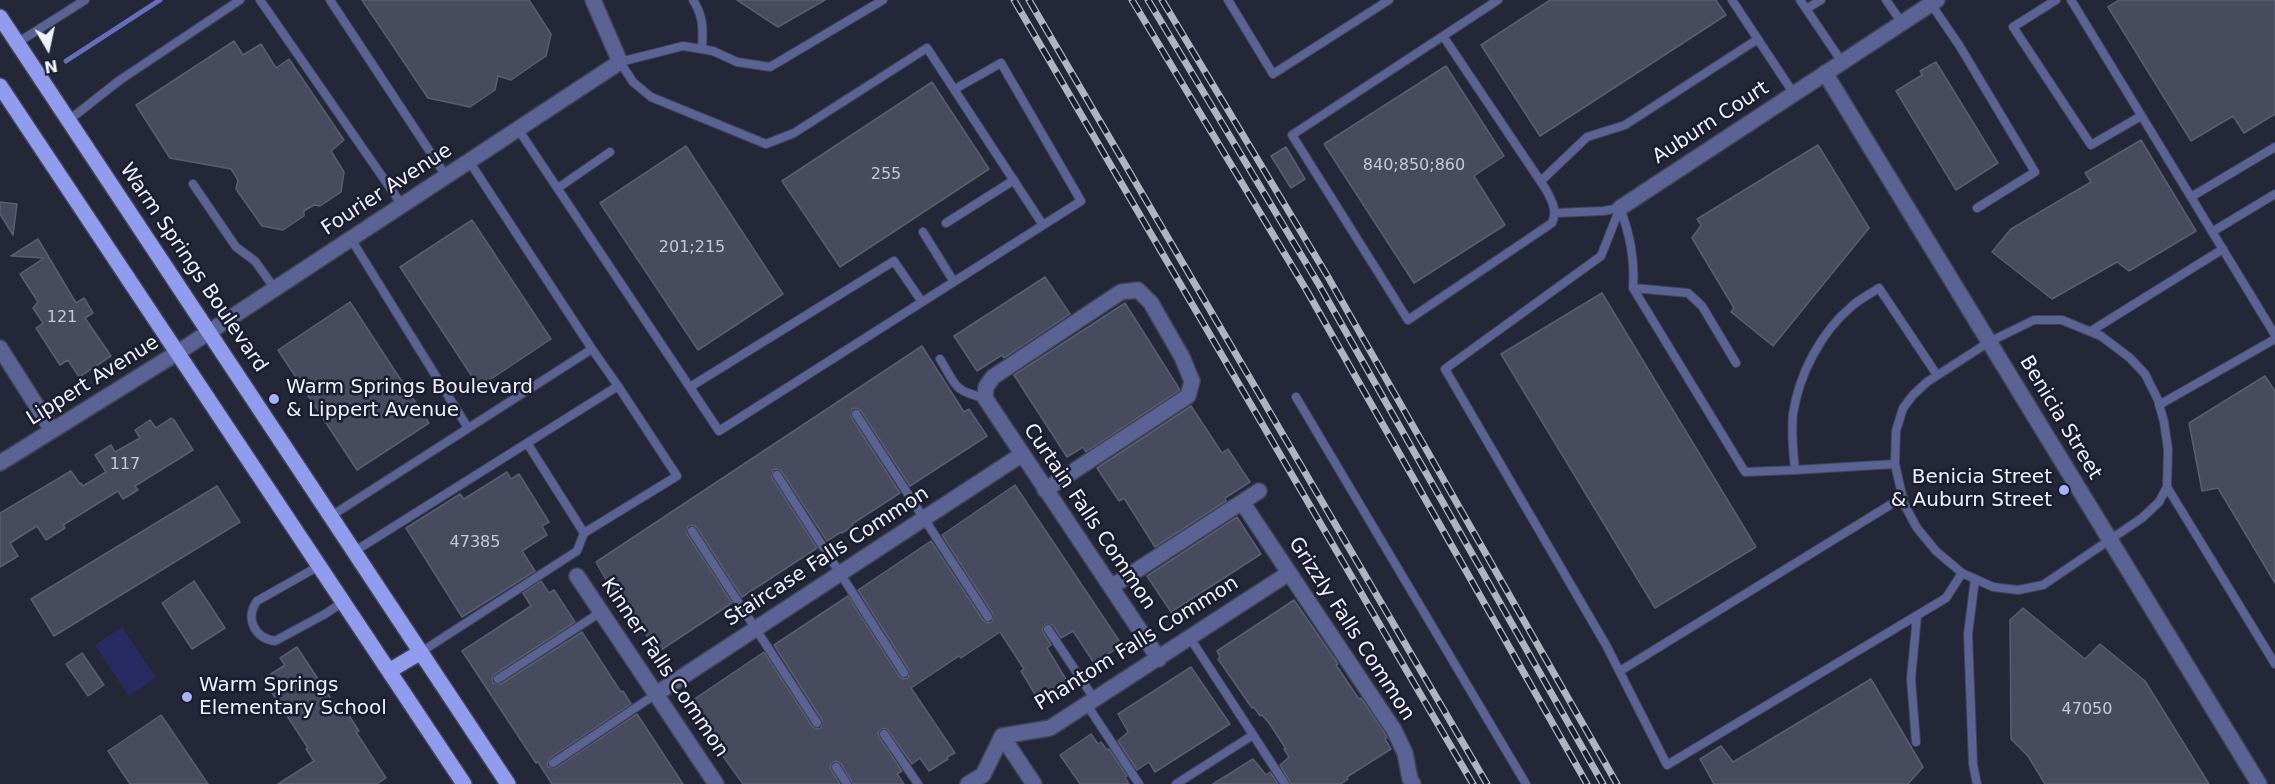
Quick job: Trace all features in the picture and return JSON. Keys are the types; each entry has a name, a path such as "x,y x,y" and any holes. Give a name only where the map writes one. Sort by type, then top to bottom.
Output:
{"main road":[{"name":"Warm Springs Boulevard","path":"0,17 508,784"},
{"path":"0,86 464,784"},
{"path":"389,671 421,652"}],"street":[{"path":"593,0 620,62"},
{"name":"Auburn Court","path":"1620,208 1934,2"},
{"name":"Fourier Avenue","path":"177,353 620,62"},
{"name":"Benicia Street","path":"1826,73 2259,784"},
{"path":"985,398 986,387 993,377 1121,292 1138,290 1151,303 1192,381 1188,396 1045,490"},
{"path":"0,348 52,430"},
{"name":"Lippert Avenue","path":"0,463 177,353"},
{"name":"Curtain Falls Common","path":"985,398 1159,659"},
{"name":"Staircase Falls Common","path":"656,694 1021,455"},
{"path":"1111,587 1259,491"},
{"name":"Grizzly Falls Common","path":"1242,502 1394,730 1405,753 1413,784"},
{"name":"Phantom Falls Common","path":"1002,736 1050,728 1289,573"},
{"name":"Kinner Falls Common","path":"577,576 656,694 711,782"},
{"path":"968,784 982,775 1002,736 1034,784"}],"lane":[{"path":"17,43 85,0"},
{"path":"69,120 120,80 240,0"},
{"path":"260,0 402,205"},
{"path":"330,0 446,176"},
{"path":"693,0 704,24 702,49"},
{"path":"883,0 770,67 737,62 713,51 683,46 620,62 633,82 651,97 766,144 794,134 927,48 1043,225"},
{"path":"1228,0 1273,74 1389,0"},
{"path":"1443,36 1541,182 1554,206 1554,213 1552,223 1408,320 1292,135 1443,36 1498,0"},
{"path":"1732,0 1794,94"},
{"path":"1800,0 1842,63"},
{"path":"1806,9 1821,0"},
{"path":"1886,0 1902,23"},
{"path":"2056,0 2013,27 2091,146 2141,116"},
{"path":"2071,0 2275,337 2159,405"},
{"path":"1934,2 2035,172 1977,208"},
{"path":"1541,182 1587,137 1625,125 1758,39"},
{"path":"518,129 719,431 1081,201 1001,63 955,89"},
{"path":"2191,197 2275,147"},
{"path":"558,188 610,152"},
{"path":"421,652 577,551 584,533 677,476 469,161"},
{"path":"946,223 1014,180"},
{"path":"193,184 236,248 255,261 275,289"},
{"path":"2212,232 2275,194"},
{"path":"1554,213 1620,208"},
{"path":"1620,208 1631,237 1633,288 1744,472 1895,464"},
{"path":"1620,208 1601,256 1444,369 1620,671 1667,765 1946,598 1962,573"},
{"path":"923,232 954,282"},
{"path":"351,239 468,428"},
{"path":"2091,331 2223,249"},
{"path":"690,387 894,261 922,302"},
{"path":"1633,288 1688,293 1702,306 1736,363"},
{"path":"1795,470 1792,436 1794,413 1808,363 1818,344 1852,305 1879,288 1937,375"},
{"path":"2034,320 2062,320 2091,331 2101,336 2145,374 2159,405 2168,449 2167,487 2159,502 2151,510 2043,585 2018,590 1993,587 1962,573 1936,551 1917,528 1903,497 1895,464 1896,431 1903,408 1913,395 1937,375 1989,342 2034,320"},
{"path":"331,516 592,349"},
{"path":"940,359 958,388 966,393 985,398"},
{"path":"355,551 618,386"},
{"path":"1296,397 1526,784"},
{"path":"856,414 988,617"},
{"path":"526,443 584,533"},
{"path":"777,475 904,673"},
{"path":"2167,487 2275,664"},
{"path":"1620,671 1903,497"},
{"path":"692,531 817,723"},
{"path":"319,566 257,601 251,609 251,618 258,633 266,640 274,641 326,614 343,602"},
{"path":"1976,579 1968,634 1973,765 1977,784"},
{"path":"498,679 601,612"},
{"path":"1916,742 1911,679 1917,616"},
{"path":"1048,629 1139,784"},
{"path":"1190,638 1285,784"},
{"path":"553,763 656,694"},
{"path":"884,734 918,784"},
{"path":"1176,784 1253,735"},
{"path":"836,766 847,784"}],"shaded area":[{"path":"122,627 156,678 129,696 95,645"}],"building":[{"path":"362,0 529,0 551,34 546,56 511,80 498,76 495,90 470,107 428,98"},
{"path":"737,0 825,0 778,27"},
{"path":"1550,0 1716,0 1726,15 1540,136 1481,45"},
{"path":"2119,0 2275,0 2275,114 2244,133 2233,116 2191,141 2108,7"},
{"path":"234,41 243,55 261,44 276,68 289,59 344,140 331,151 344,172 341,192 320,206 314,205 304,211 304,216 283,230 262,226 236,189 238,180 231,169 170,158 136,105"},
{"path":"1936,62 1998,163 1956,190 1896,91 1922,75 1920,71"},
{"path":"1446,66 1504,156 1474,176 1505,225 1414,283 1324,144"},
{"path":"932,82 989,169 840,267 782,181"},
{"path":"2141,140 2196,231 2129,271 2117,262 2052,299 1992,252 2011,229 2091,182 2085,173"},
{"path":"1818,145 1869,228 1773,346 1731,312 1734,308 1692,238 1701,225 1697,219"},
{"path":"686,146 783,294 698,350 600,203"},
{"path":"1286,147 1305,179 1291,188 1271,156"},
{"path":"0,202 17,204 13,235 0,214"},
{"path":"472,220 551,339 479,387 400,267"},
{"path":"38,239 76,303 84,298 93,313 85,318 111,356 79,377 68,360 60,365 36,328 43,323 33,308 38,302 20,274 44,258 11,256"},
{"path":"1045,277 1070,314 1004,358 1002,355 977,371 954,336"},
{"path":"1602,293 1756,547 1655,608 1501,354"},
{"path":"350,302 429,423 357,470 278,350"},
{"path":"1125,303 1180,390 1086,452 1083,447 1067,457 1014,375"},
{"path":"922,346 964,412 969,409 987,436 910,486 861,411 856,408 852,409 851,417 900,493 827,541 782,472 777,469 773,470 772,478 817,548 742,597 697,528 692,525 688,526 687,534 732,603 658,652 616,590 613,592 596,562"},
{"path":"2265,376 2275,391 2275,583 2218,488 2202,491 2189,423"},
{"path":"1191,406 1222,453 1228,449 1250,482 1225,498 1226,501 1155,547 1124,498 1119,501 1097,468"},
{"path":"171,418 193,450 135,486 138,490 123,499 118,491 63,525 65,528 46,540 37,526 10,543 18,556 0,567 0,513 71,471 83,486 106,472 95,455 111,445 115,452 140,438 135,430 150,420 156,428"},
{"path":"507,472 511,479 519,474 549,522 542,526 547,535 522,551 535,571 462,617 406,528 460,494 464,499"},
{"path":"1015,485 1122,645 1094,663 1073,631 1061,638 1053,625 1045,624 1042,630 1051,645 1047,648 1067,681 1038,699 1021,671 1024,669 1000,632 961,658 959,656 911,688 955,753 929,771 920,758 912,764 887,729 883,728 878,732 902,771 897,774 904,784 853,784 841,764 836,761 831,764 830,768 840,784 743,784 720,752 690,702 764,652 812,726 817,729 821,728 822,720 774,645 848,596 899,676 904,679 908,678 909,670 858,590 931,541 983,620 988,623 992,622 993,614 942,535"},
{"path":"217,486 240,522 54,636 31,599"},
{"path":"1237,517 1261,554 1171,612 1147,576"},
{"path":"194,581 225,628 192,649 162,603"},
{"path":"541,581 549,593 554,590 575,622 495,674 492,679 493,683 501,684 582,632 631,704 550,758 547,763 548,767 556,768 637,714 683,784 552,784 538,762 536,763 462,651 531,606 523,593"},
{"path":"1294,600 1359,699 1361,698 1386,735 1385,739 1391,749 1347,777 1348,779 1341,784 1291,784 1280,765 1289,757 1284,749 1286,749 1269,723 1254,707 1252,708 1218,659 1220,657 1217,651"},
{"path":"2023,608 2085,659 2100,644 2145,681 2209,784 2045,784 2028,756 2011,739 2010,620"},
{"path":"297,647 341,714 346,711 359,731 356,732 386,778 377,784 278,784 314,761 263,679 285,665 280,658"},
{"path":"82,653 104,685 88,696 66,664"},
{"path":"1191,667 1230,724 1155,772 1149,762 1137,770 1118,741 1128,732 1118,714"},
{"path":"1871,679 1923,767 1908,784 1714,784 1700,759 1721,746 1733,762"},
{"path":"161,715 208,784 130,784 108,751"},
{"path":"1091,734 1098,744 1101,742 1107,750 1109,749 1127,776 1125,777 1129,784 1080,784 1060,755"},
{"path":"1253,759 1266,775 1270,772 1278,784 1213,784"}],"waterway":[{"path":"66,61 160,0"}],"railway":[{"path":"1014,0 1473,784"},
{"path":"1029,0 1487,784"},
{"path":"1132,0 1307,291 1587,784"},
{"path":"1148,0 1318,283 1603,784"},
{"path":"1162,0 1328,277 1617,784"}],"place":[{"name":"Warm Springs Boulevard & Lippert Avenue","path":"274,399"},
{"name":"Benicia Street & Auburn Street","path":"2064,490"},
{"name":"Warm Springs Elementary School","path":"187,697"}]}
